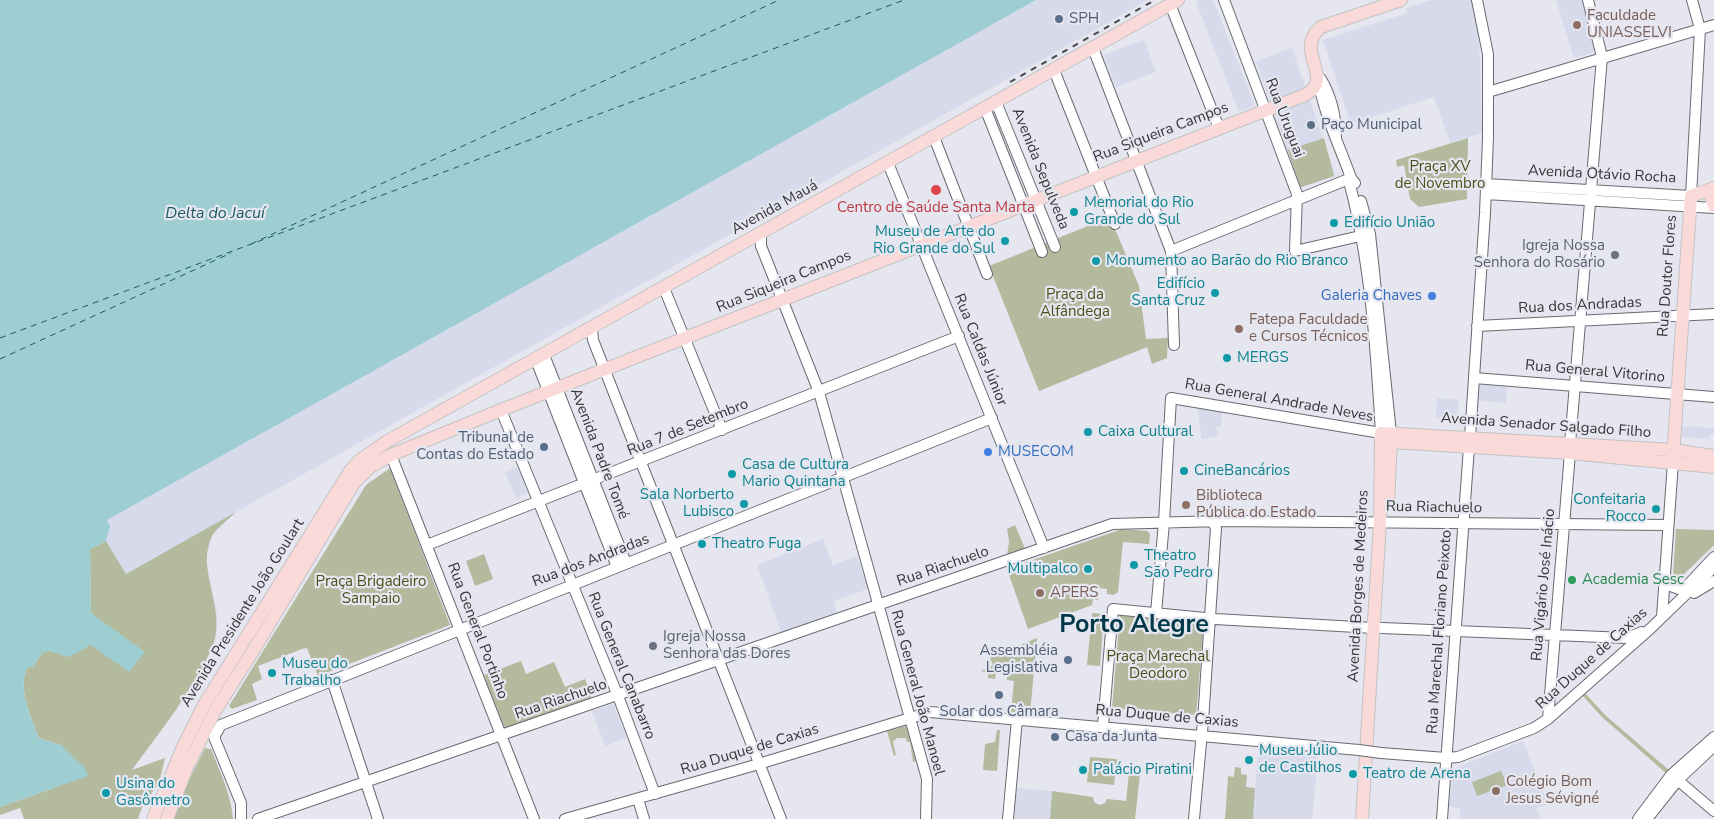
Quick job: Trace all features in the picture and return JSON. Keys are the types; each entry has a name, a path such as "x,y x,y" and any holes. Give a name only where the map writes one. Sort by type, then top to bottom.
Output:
{"main road":[{"name":"Avenida Borges de Medeiros","path":"1318,74 1310,47 1313,35 1321,27 1401,0"},
{"name":"Avenida Mauá","path":"386,442 592,329 1174,2"},
{"name":"Rua Siqueira Campos","path":"391,455 1310,92 1317,84 1318,74"},
{"name":"Avenida Otávio Rocha","path":"1690,201 1714,189"},
{"path":"1714,189 1711,196 1714,207"},
{"name":"Rua Doutor Flores","path":"1673,456 1690,201"},
{"name":"Avenida Borges de Medeiros","path":"1369,819 1388,436"},
{"name":"Avenida Senador Salgado Filho","path":"1388,436 1673,456 1711,455"},
{"name":"Avenida Presidente João Goulart","path":"153,819 183,747 204,705 350,471 359,461 386,442"},
{"name":"Avenida Presidente João Goulart","path":"167,819 187,767 215,711 354,483 370,467 391,455"},
{"name":"Avenida Senador Salgado Filho","path":"1673,456 1714,467"},
{"name":"Avenida Borges de Medeiros","path":"1362,819 1378,628"}],"street":[{"name":"Rua Uruguai","path":"1224,0 1296,194 1295,250 1367,235"},
{"path":"1477,0 1488,54 1486,189"},
{"name":"Rua Vigário José Inácio","path":"1548,719 1602,58 1588,0"},
{"name":"Rua Doutor Flores","path":"1690,201 1700,29 1692,0"},
{"path":"1174,2 1219,128"},
{"path":"1488,92 1714,24"},
{"path":"1093,48 1171,252 1174,345"},
{"path":"1054,70 1115,224"},
{"name":"Avenida Borges de Medeiros","path":"1318,74 1329,124 1351,178 1350,185 1367,235 1388,436"},
{"name":"Avenida Sepulveda","path":"996,102 1055,247"},
{"name":"Avenida Sepulveda","path":"985,108 1042,252"},
{"path":"934,137 987,274"},
{"name":"Rua Caldas Júnior","path":"888,163 1044,548"},
{"path":"1171,252 1351,178"},
{"name":"Avenida Otávio Rocha","path":"1486,189 1690,201"},
{"name":"Rua Marechal Floriano Peixoto","path":"1442,819 1486,189"},
{"path":"1690,201 1714,207"},
{"path":"1030,222 1042,217"},
{"path":"1035,237 1048,232"},
{"name":"Rua General João Manoel","path":"761,234 761,246 819,392 843,476 927,779 926,819"},
{"path":"664,288 722,430"},
{"name":"Rua dos Andradas","path":"1477,326 1714,314"},
{"path":"592,329 593,338 605,370 781,819"},
{"name":"Rua 7 de Setembro","path":"427,545 641,463 959,336"},
{"name":"Avenida Padre Tomé","path":"540,357 622,565"},
{"name":"Rua General Vitorino","path":"1474,378 1714,396"},
{"name":"Rua General Andrade Neves","path":"1164,522 1171,398 1388,436"},
{"name":"Rua General Canabarro","path":"501,410 618,696 655,794"},
{"name":"Rua dos Andradas","path":"241,803 214,737 222,725 459,628 693,538 843,476 992,418"},
{"name":"Rua General Portinho","path":"391,455 534,819"},
{"name":"Rua Doutor Flores","path":"1662,617 1673,456"},
{"path":"1194,819 1211,618 1216,528 1212,521"},
{"name":"Rua Riachuelo","path":"241,803 257,819 502,737 1112,524 1212,521 1668,525"},
{"path":"1156,613 1164,522"},
{"path":"1665,579 1668,585 1679,589 1687,586 1714,557"},
{"name":"Rua Duque de Caxias","path":"565,819 759,764 923,713 942,712 1446,758 1458,757 1534,728 1548,719 1650,629 1714,567"},
{"path":"1678,602 1714,581"},
{"path":"1103,726 1113,609 1211,618 1378,628 1626,638 1650,629"},
{"path":"332,680 378,819"},
{"path":"1008,819 1017,719"},
{"path":"1638,819 1674,777 1714,737"},
{"path":"1647,819 1674,777 1714,746"},
{"path":"1674,777 1714,810"},
{"path":"638,799 644,819"},
{"path":"241,803 241,819"}],"shaded area":[{"path":"1036,0 1148,0 236,512 212,535 206,559 217,615 214,643 201,669 151,743 28,667 91,614 90,549 110,526 107,520"},
{"path":"1200,0 1213,0 1254,103 1253,106 1239,112 1196,2"},
{"path":"1431,0 1478,0 1482,133 1450,143 1434,97 1351,124 1323,40 1407,13 1406,8"},
{"name":"Faculdade UNIASSELVI","path":"1556,0 1584,0 1598,51 1574,58"},
{"path":"1144,40 1156,72 1116,87 1104,55"},
{"path":"1292,48 1335,173 1334,176 1302,187 1299,185 1256,61"},
{"path":"1479,383 1507,386 1506,403 1477,400"},
{"path":"1437,398 1459,400 1457,419 1436,417"},
{"path":"1197,408 1222,412 1221,427 1216,427 1218,436 1202,439"},
{"path":"1682,426 1714,428 1714,434 1710,435 1709,439 1681,437"},
{"path":"518,467 528,493 516,498 505,472"},
{"path":"823,539 833,565 857,556 868,589 834,601 837,613 781,632 757,565"},
{"path":"613,704 627,738 605,746 592,711"},
{"name":"Colégio Bom Jesus Sévigné","path":"1523,741 1548,804 1536,809 1541,819 1460,819 1460,808 1449,807 1453,769"},
{"path":"1258,751 1318,757 1312,819 1253,819"},
{"path":"1016,788 1052,791 1050,819 1014,819"}],"green space":[{"path":"1324,138 1334,176 1302,187 1299,185 1288,150"},
{"name":"Praça XV de Novembro","path":"1468,138 1467,199 1419,207 1410,199 1404,165 1397,167 1396,160"},
{"name":"Praça da Alfândega","path":"1110,217 1139,286 1146,339 1168,338 1167,358 1152,364 1147,347 1039,391 989,266"},
{"name":"Praça Brigadeiro Sampaio","path":"390,468 450,625 318,676 307,648 302,649 258,666 262,679 252,684 257,700 232,709 229,706 366,485"},
{"path":"236,512 214,533 208,549 207,562 216,618 213,645 187,693 132,770 165,758 159,783 143,805 138,819 24,819 20,808 0,815 0,807 51,789 61,745 39,738 24,693 25,674 28,667 33,667 42,653 50,650 68,657 89,644 144,653 91,614 90,549 106,541 126,574"},
{"path":"1015,525 1026,551 1007,556 1009,541 1007,529"},
{"path":"1122,529 1147,531 1150,534 1149,544 1123,542 1118,592 1114,595 1107,594 1107,589 1099,588 1098,600 1093,599 1092,605 1028,629 1007,569"},
{"path":"1676,529 1714,530 1714,545 1676,582 1673,577"},
{"path":"484,554 493,579 475,586 466,561"},
{"path":"1092,613 1104,614 1100,666 1087,665"},
{"name":"Praça Marechal Deodoro","path":"1120,615 1204,622 1196,715 1112,708"},
{"path":"1037,638 1030,714 1011,712 1014,681 1007,680 1007,674 996,673 995,679 988,678 988,673 981,671 993,665 990,658"},
{"path":"521,661 526,674 554,662 565,687 585,679 592,699 505,729 484,675"},
{"path":"1584,692 1605,715 1670,771 1667,774 1602,717 1582,695"},
{"path":"906,726 916,761 913,762 910,742 907,742 906,738 897,738 893,742 896,755 894,756 887,731"},
{"path":"997,730 1000,730 997,771 983,770 985,744 995,742"},
{"path":"205,748 211,749 228,792 233,819 173,819 190,778"},
{"path":"1090,757 1117,759 1114,785 1087,782"},
{"path":"1235,767 1241,768 1241,774 1247,775 1246,787 1255,788 1253,819 1225,819 1228,776 1234,777"},
{"path":"1501,771 1507,785 1477,796 1472,782"},
{"path":"1129,773 1140,774 1135,819 1050,819 1052,791 1093,797 1094,802 1099,805 1105,803 1107,799 1126,801"}],"water":[{"name":"Delta do Jacuí","path":"0,0 1036,0 107,520 110,526 106,541 90,549 91,613 145,652 129,672 89,644 86,648 68,657 50,651 42,653 33,667 28,667 25,674 24,693 39,738 61,745 85,768 88,776 0,807"}],"ferry route":[{"path":"251,244 779,0"},
{"path":"0,338 904,0"},
{"path":"0,359 231,253"}],"railway":[{"path":"1010,82 1155,0"}],"place":[{"name":"SPH","path":"1059,19"},
{"name":"Faculdade UNIASSELVI","path":"1577,25"},
{"name":"Paço Municipal","path":"1311,125"},
{"name":"Centro de Saúde Santa Marta","path":"936,190"},
{"name":"Memorial do Rio Grande do Sul","path":"1074,212"},
{"name":"Edifício União","path":"1334,223"},
{"name":"Museu de Arte do Rio Grande do Sul","path":"1005,241"},
{"name":"Igreja Nossa Senhora do Rosário","path":"1615,255"},
{"name":"Monumento ao Barão do Rio Branco","path":"1096,261"},
{"name":"Edifício Santa Cruz","path":"1215,293"},
{"name":"Galeria Chaves","path":"1432,296"},
{"name":"Fatepa Faculdade e Cursos Técnicos","path":"1239,329"},
{"name":"MERGS","path":"1227,358"},
{"name":"Caixa Cultural","path":"1088,432"},
{"name":"Tribunal de Contas do Estado","path":"544,447"},
{"name":"MUSECOM","path":"988,452"},
{"name":"CineBancários","path":"1184,471"},
{"name":"Casa de Cultura Mario Quintana","path":"732,474"},
{"name":"Sala Norberto Lubisco","path":"744,504"},
{"name":"Biblioteca Pública do Estado","path":"1186,505"},
{"name":"Confeitaria Rocco","path":"1656,509"},
{"name":"Theatro Fuga","path":"702,544"},
{"name":"Theatro São Pedro","path":"1134,565"},
{"name":"Multipalco","path":"1088,569"},
{"name":"Academia Sesc","path":"1572,580"},
{"name":"APERS","path":"1040,593"},
{"name":"Igreja Nossa Senhora das Dores","path":"653,646"},
{"name":"Assembléia Legislativa","path":"1068,660"},
{"name":"Museu do Trabalho","path":"272,673"},
{"name":"Solar dos Câmara","path":"999,695"},
{"name":"Casa da Junta","path":"1055,737"},
{"name":"Museu Júlio de Castilhos","path":"1249,760"},
{"name":"Palácio Piratini","path":"1083,770"},
{"name":"Teatro de Arena","path":"1353,774"},
{"name":"Colégio Bom Jesus Sévigné","path":"1496,791"},
{"name":"Usina do Gasômetro","path":"106,793"}],"district":[{"name":"Porto Alegre","path":"1134,626"}]}
